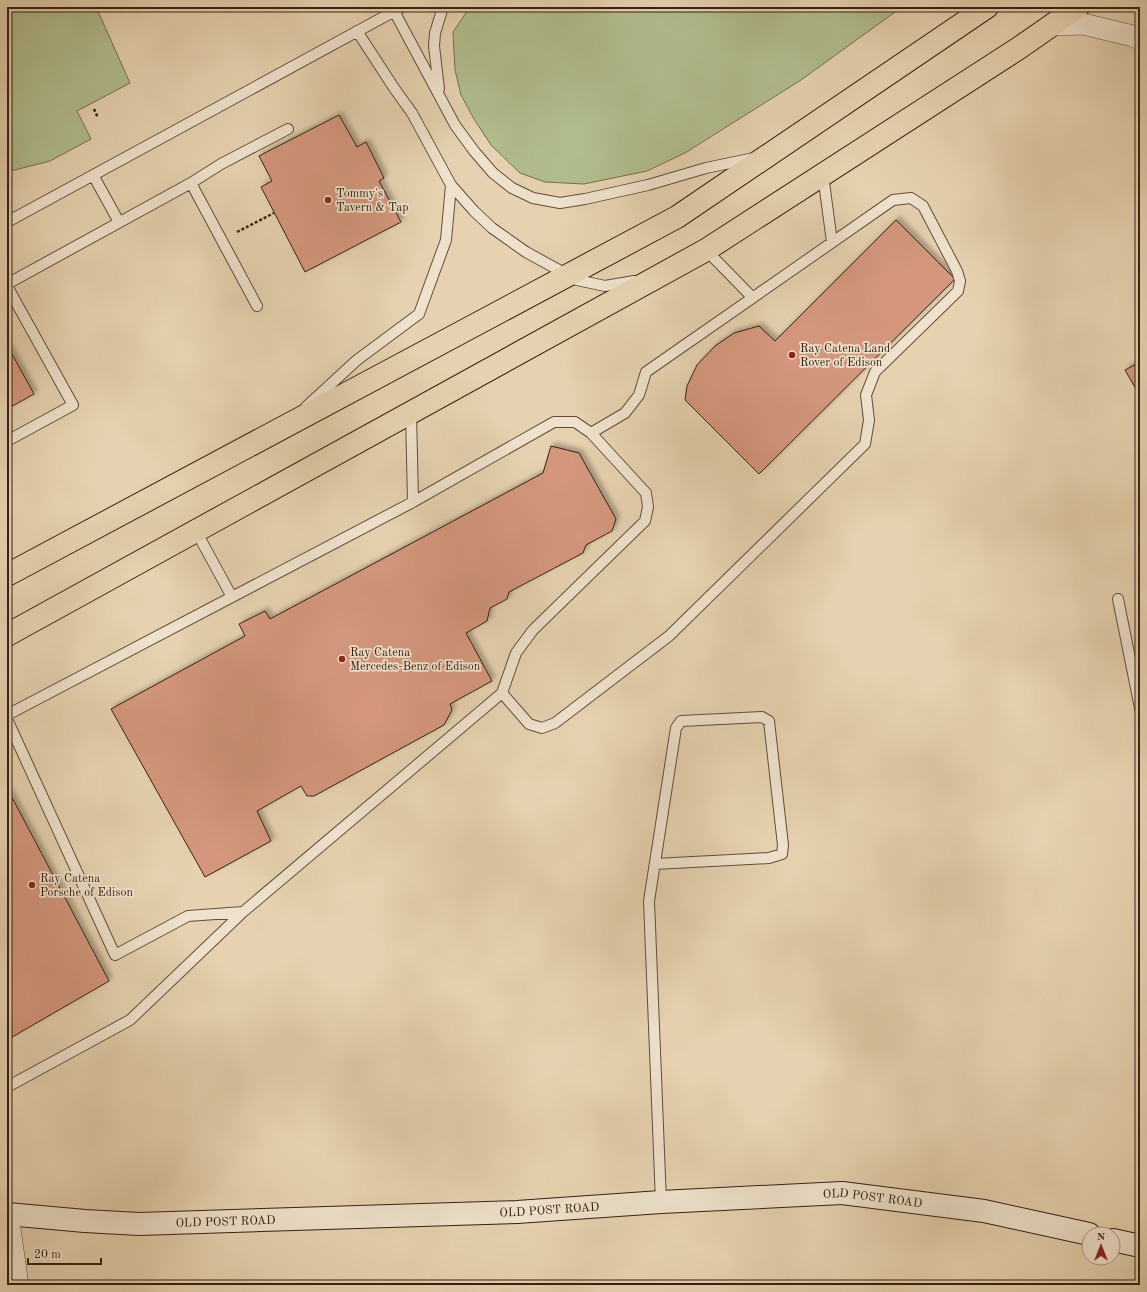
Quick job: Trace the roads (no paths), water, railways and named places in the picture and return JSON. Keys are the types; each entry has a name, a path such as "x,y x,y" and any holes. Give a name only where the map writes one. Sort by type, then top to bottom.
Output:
{"highway":[{"path":"7,576 677,217 987,7"},
{"path":"7,635 706,250 1019,48 1078,7"}],"street":[{"path":"1052,25 1083,24 1140,39"},
{"name":"OLD POST ROAD","path":"7,1214 85,1222 139,1224 517,1212 661,1202 842,1194 984,1211 1081,1232"},
{"path":"7,1214 18,1285"},
{"path":"1121,1242 1140,1246"}],"lane":[{"path":"440,95 434,46 434,33 443,7"},
{"path":"7,222 398,9 455,125 466,141 493,173 512,188 533,198 560,202 585,199 648,186 706,168 770,154"},
{"path":"357,31 412,113 451,186 474,212 492,228 526,252 577,280 605,286 627,283 664,273"},
{"path":"7,441 73,405 7,285 119,222 191,184 221,164 288,129"},
{"path":"93,174 119,222"},
{"path":"823,175 832,242"},
{"path":"191,184 257,306"},
{"path":"281,429 357,360 419,314 446,240 451,186"},
{"path":"502,692 529,724 542,728 555,723 670,636 865,444 869,420 866,395 875,372 958,291 960,281 957,271 923,206 911,198 893,200 646,372 640,395 625,414 592,433"},
{"path":"706,250 752,297"},
{"path":"411,412 412,502"},
{"path":"7,715 412,502 554,422 575,422 592,433 646,493 648,507 645,520 533,630 516,653 502,692 243,912 130,1020 7,1087"},
{"path":"196,531 232,597"},
{"path":"1118,599 1140,708"},
{"path":"655,864 769,858 782,854 783,845 770,721 762,717 681,721 676,728 649,901 661,1202"},
{"path":"7,719 115,955 188,916 243,912"}],"place":[{"name":"Tommy's Tavern & Tap","path":"328,200"},
{"name":"Ray Catena Land Rover of Edison","path":"792,355"},
{"name":"Ray Catena Mercedes-Benz of Edison","path":"342,659"},
{"name":"Ray Catena Porsche of Edison","path":"32,885"}]}
